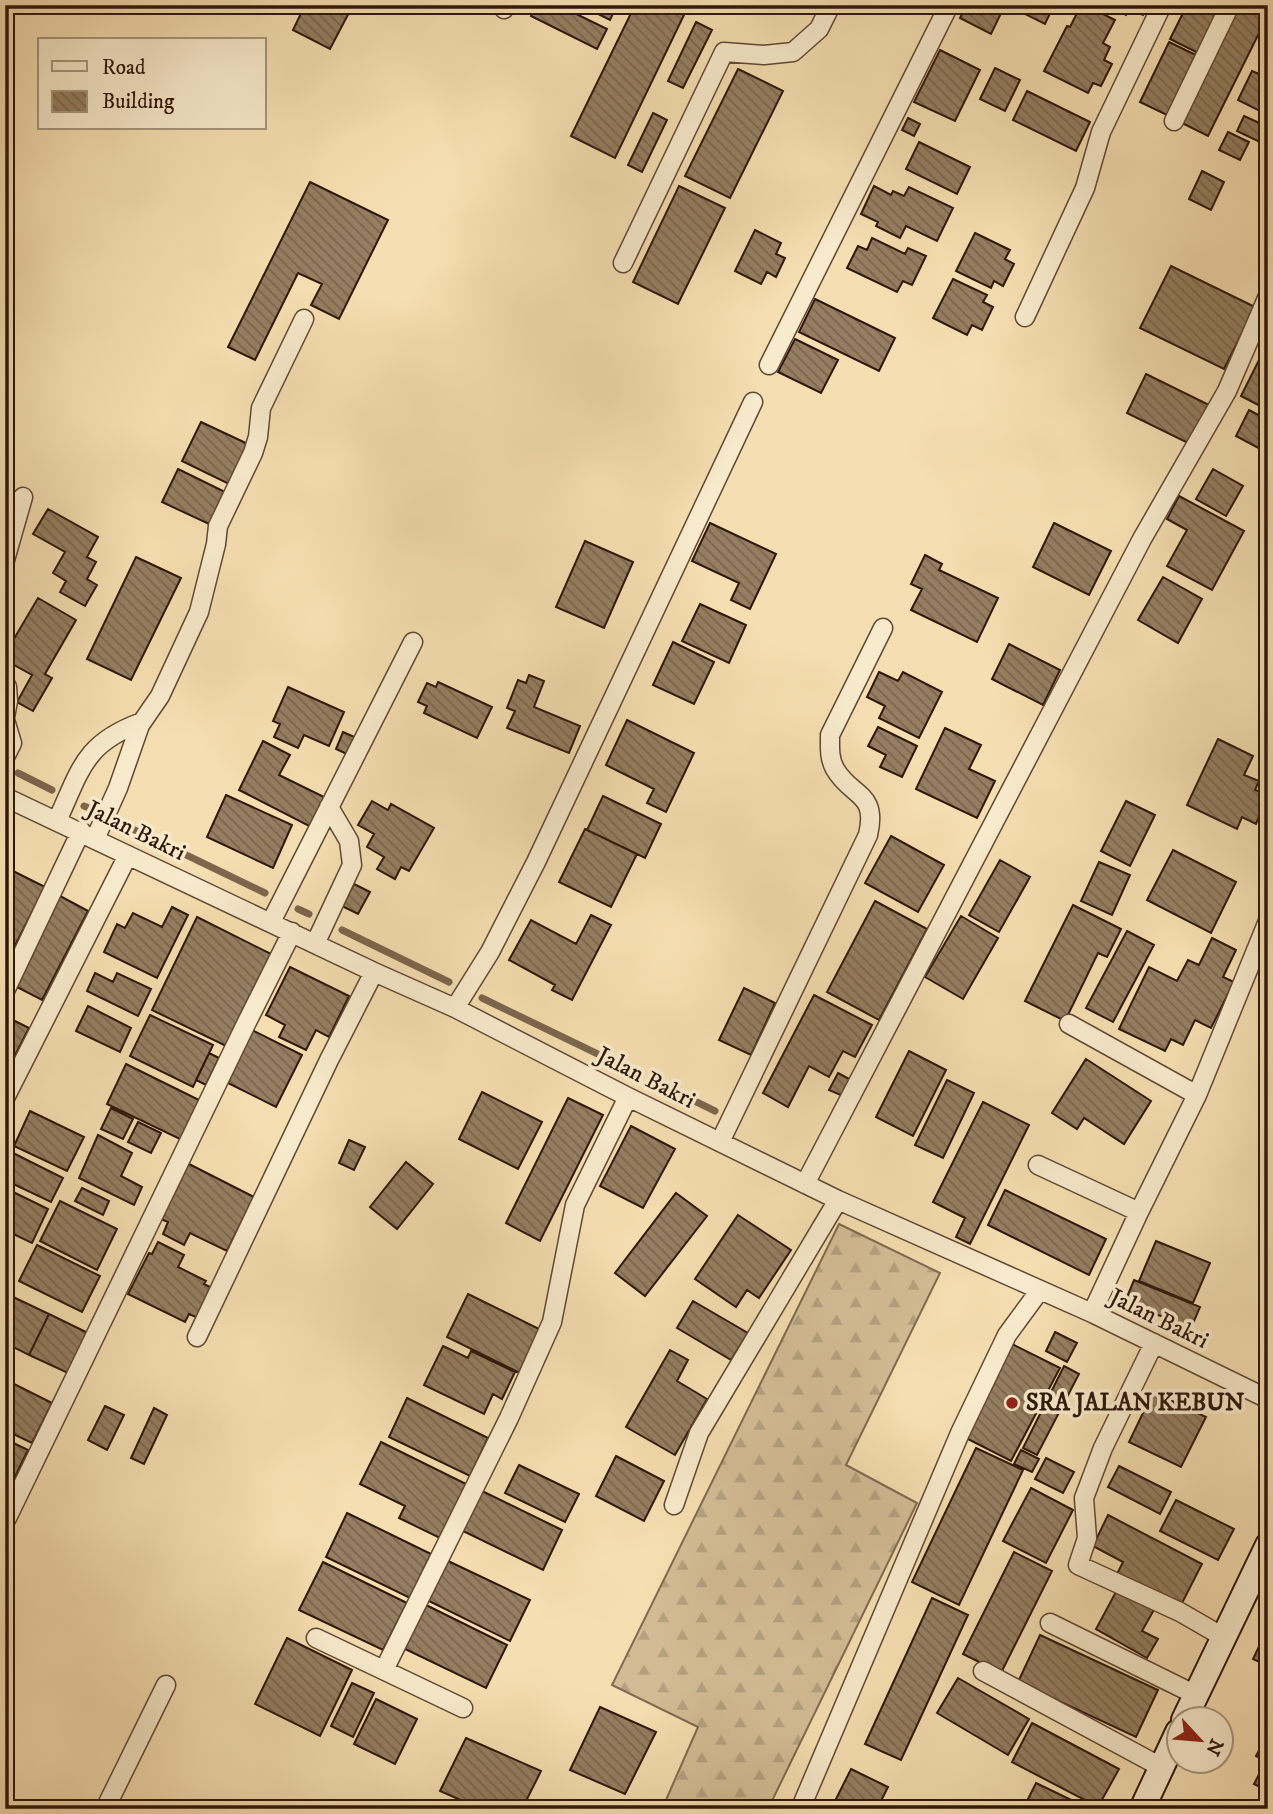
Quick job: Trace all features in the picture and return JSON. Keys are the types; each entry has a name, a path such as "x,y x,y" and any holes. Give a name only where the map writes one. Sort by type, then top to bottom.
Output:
{"street":[{"path":"623,263 724,52 764,55 793,52 819,29 831,5"},
{"path":"769,365 949,5"},
{"path":"1025,317 1085,188 1101,132 1162,5"},
{"path":"1174,121 1230,5"},
{"path":"805,1184 1142,539 1227,391 1268,296"},
{"path":"5,990 88,835 118,788 142,722 160,696 199,612 218,526 253,453 258,437 261,408 304,319"},
{"path":"455,1008 490,952 536,862 754,402"},
{"path":"5,560 23,497"},
{"path":"720,1142 867,835 871,820 867,802 836,770 830,754 830,735 883,628"},
{"path":"271,922 413,642"},
{"path":"5,686 8,701 5,718 12,743 5,757"},
{"path":"57,821 85,761 100,744 122,730 142,722"},
{"name":"Jalan Bakri","path":"5,797 455,1008 838,1200 1092,1313 1268,1399"},
{"path":"315,944 352,865 349,841 329,807"},
{"path":"5,1098 128,855"},
{"path":"1092,1313 1197,1095 1268,921"},
{"path":"5,1517 7,1518 292,932"},
{"path":"197,1337 323,1072 374,972"},
{"path":"1069,1024 1197,1095"},
{"path":"384,1670 509,1418 552,1322 575,1205 628,1097"},
{"path":"1038,1165 1139,1212"},
{"path":"674,1505 699,1433 838,1200"},
{"path":"802,1805 960,1433 1007,1335 1040,1290"},
{"path":"1154,1343 1103,1448 1084,1498 1087,1538 1077,1565 1180,1612 1224,1638"},
{"path":"1191,1706 1268,1545"},
{"path":"1050,1623 1196,1695"},
{"path":"316,1638 463,1708"},
{"path":"983,1671 1161,1767"},
{"path":"105,1809 166,1685"},
{"path":"1142,1809 1164,1761"}],"green space":[{"path":"839,1224 940,1273 846,1465 917,1503 768,1809 662,1809 698,1727 612,1685"}],"building":[{"path":"305,5 353,5 330,49 293,30"},
{"path":"536,5 558,5 607,29 597,49 531,16"},
{"path":"580,5 617,5 610,20"},
{"path":"635,5 664,5 684,15 615,158 571,136"},
{"path":"966,5 1005,5 991,34 960,18"},
{"path":"1014,5 1054,5 1045,24 1013,8"},
{"path":"1081,5 1115,20 1103,43 1110,47 1104,60 1112,64 1101,86 1093,83 1088,93 1044,71"},
{"path":"1105,5 1148,5 1143,15 1129,8 1126,15"},
{"path":"1187,5 1224,5 1200,54 1170,39"},
{"path":"1237,5 1268,5 1268,15 1208,136 1180,122"},
{"path":"696,22 712,30 683,88 668,81"},
{"path":"1169,42 1200,57 1171,117 1140,102"},
{"path":"940,50 980,70 955,121 914,102"},
{"path":"995,68 1020,80 1005,111 980,99"},
{"path":"738,69 783,91 730,198 685,176"},
{"path":"1252,71 1268,78 1268,115 1238,100"},
{"path":"1027,91 1090,122 1076,151 1013,120"},
{"path":"653,113 667,120 642,172 628,165"},
{"path":"1244,116 1268,127 1268,146 1237,131"},
{"path":"908,118 920,124 914,136 902,130"},
{"path":"1228,132 1249,142 1240,160 1219,150"},
{"path":"919,142 970,167 957,194 906,169"},
{"path":"1202,171 1224,182 1211,210 1189,199"},
{"path":"310,182 388,220 339,319 311,305 322,284 298,273 255,360 228,347"},
{"path":"679,186 725,208 678,304 633,282"},
{"path":"874,186 891,195 893,191 904,196 909,187 953,208 937,241 906,226 900,238 876,226 878,222 861,214"},
{"path":"755,230 781,243 776,254 785,258 776,277 767,272 761,284 735,271"},
{"path":"975,233 1010,250 1005,259 1014,264 1003,286 994,281 991,288 956,271"},
{"path":"872,238 905,254 908,248 926,256 912,285 903,281 897,292 847,268 858,246 867,250"},
{"path":"1171,266 1255,307 1224,369 1140,328"},
{"path":"953,279 987,295 983,302 993,307 982,330 972,325 967,335 933,318"},
{"path":"815,299 895,338 879,371 799,332"},
{"path":"795,339 838,360 821,393 778,372"},
{"path":"1263,352 1268,354 1268,410 1241,396"},
{"path":"1146,374 1209,405 1190,444 1127,413"},
{"path":"1249,410 1268,420 1268,453 1236,436"},
{"path":"201,422 248,444 229,484 182,461"},
{"path":"178,469 225,492 209,524 162,502"},
{"path":"1213,469 1243,486 1226,516 1196,499"},
{"path":"1179,496 1244,531 1212,590 1167,566 1187,530 1167,519"},
{"path":"48,509 98,537 87,557 96,562 87,579 97,585 85,606 60,592 66,581 53,573 65,552 33,534"},
{"path":"710,523 776,554 750,609 731,600 739,583 692,561"},
{"path":"1054,523 1111,551 1089,595 1033,567"},
{"path":"585,541 633,562 604,628 556,607"},
{"path":"925,555 942,564 939,570 998,598 977,642 911,610 922,589 911,584"},
{"path":"136,557 181,578 131,680 87,659"},
{"path":"1163,577 1202,599 1178,643 1138,620"},
{"path":"38,598 76,620 45,674 52,678 33,711 17,702 32,675 5,660 5,654"},
{"path":"700,604 746,625 729,663 682,641"},
{"path":"673,642 714,662 694,704 653,685"},
{"path":"1009,644 1060,670 1043,705 992,679"},
{"path":"879,672 898,681 903,672 942,692 919,738 879,718 885,706 867,697"},
{"path":"529,675 544,681 534,707 580,726 569,753 507,728 515,711 507,708 518,680 526,683"},
{"path":"438,682 492,707 477,738 424,713 427,706 418,702 427,683 436,687"},
{"path":"288,687 344,712 329,746 304,735 298,748 274,737 280,724 273,721"},
{"path":"627,720 694,753 666,812 647,803 654,789 606,765"},
{"path":"878,727 917,746 902,777 880,767 886,755 868,746"},
{"path":"945,728 981,745 969,769 995,781 977,818 916,789"},
{"path":"343,732 359,739 351,756 336,749"},
{"path":"1218,739 1253,756 1244,775 1259,781 1255,790 1268,795 1256,824 1242,817 1237,829 1187,805"},
{"path":"263,741 290,755 279,775 328,799 313,828 239,790"},
{"path":"226,795 292,825 273,868 207,837"},
{"path":"603,796 661,824 645,858 587,830"},
{"path":"372,801 388,810 391,804 434,828 409,871 401,867 395,879 377,869 384,857 367,847 374,834 358,825"},
{"path":"1126,801 1155,815 1130,866 1101,851"},
{"path":"585,829 637,854 611,907 559,882"},
{"path":"891,836 944,865 918,912 865,883"},
{"path":"1173,850 1236,882 1211,933 1147,900"},
{"path":"1000,860 1030,877 999,932 969,915"},
{"path":"1099,862 1130,875 1112,915 1081,901"},
{"path":"5,867 45,887 5,965"},
{"path":"354,884 370,892 358,914 342,906"},
{"path":"60,896 88,911 42,1000 15,986"},
{"path":"875,901 927,929 879,1020 827,992"},
{"path":"1073,905 1121,929 1107,957 1098,953 1065,1021 1025,1001"},
{"path":"172,907 188,915 157,978 104,952 117,924 125,928 133,913 162,927"},
{"path":"591,915 611,925 572,1000 552,990 555,985 509,960 531,920 576,944"},
{"path":"961,916 998,938 963,999 925,977"},
{"path":"197,917 271,954 226,1046 152,1010"},
{"path":"1127,931 1154,945 1113,1022 1086,1008"},
{"path":"1212,938 1236,950 1223,977 1234,982 1211,1028 1195,1020 1183,1045 1171,1039 1165,1051 1119,1029 1149,967 1177,981 1188,960 1199,965"},
{"path":"290,967 349,996 329,1037 316,1030 306,1050 279,1037 285,1025 266,1015"},
{"path":"95,973 113,982 117,973 151,989 138,1016 87,991"},
{"path":"744,988 775,1003 751,1055 719,1040"},
{"path":"814,995 872,1025 855,1057 843,1051 829,1077 809,1066 788,1107 763,1093"},
{"path":"88,1006 131,1028 120,1052 76,1031"},
{"path":"150,1015 213,1045 193,1087 130,1056"},
{"path":"5,1016 29,1028 5,1075"},
{"path":"252,1030 302,1055 276,1107 226,1082"},
{"path":"909,1051 946,1070 913,1136 876,1117"},
{"path":"209,1053 219,1058 206,1085 196,1080"},
{"path":"1086,1059 1151,1101 1124,1144 1084,1118 1077,1129 1052,1113"},
{"path":"126,1064 201,1101 182,1140 107,1104"},
{"path":"838,1073 851,1080 843,1096 829,1090"},
{"path":"947,1080 974,1093 943,1158 915,1145"},
{"path":"482,1092 542,1122 518,1169 459,1139"},
{"path":"568,1098 603,1115 540,1241 506,1223"},
{"path":"983,1102 1029,1125 970,1244 956,1237 965,1218 933,1202"},
{"path":"111,1108 133,1119 123,1139 101,1129"},
{"path":"30,1111 84,1137 67,1171 14,1146"},
{"path":"138,1122 161,1133 151,1153 128,1142"},
{"path":"631,1126 675,1149 643,1208 600,1186"},
{"path":"98,1135 132,1153 121,1176 142,1187 134,1205 79,1178"},
{"path":"349,1140 365,1147 354,1170 339,1163"},
{"path":"11,1152 63,1178 51,1202 5,1180 5,1164"},
{"path":"406,1162 433,1184 397,1229 370,1207"},
{"path":"187,1163 254,1197 227,1251 190,1233 184,1245 163,1234 168,1222 161,1219"},
{"path":"5,1188 48,1209 32,1243 5,1230"},
{"path":"82,1188 109,1201 103,1215 75,1201"},
{"path":"1005,1190 1106,1239 1089,1275 988,1225"},
{"path":"676,1193 707,1216 645,1296 615,1273"},
{"path":"60,1201 117,1229 97,1270 40,1241"},
{"path":"738,1215 791,1250 759,1298 747,1290 736,1307 695,1279"},
{"path":"1156,1241 1210,1263 1193,1303 1139,1281"},
{"path":"158,1242 184,1255 178,1267 206,1281 204,1284 212,1288 198,1318 189,1314 185,1322 128,1294 149,1253 152,1254"},
{"path":"37,1245 100,1276 82,1312 19,1281"},
{"path":"1134,1280 1200,1307 1191,1328 1125,1302"},
{"path":"468,1294 543,1331 522,1374 447,1337"},
{"path":"11,1296 49,1314 29,1355 5,1343 5,1308"},
{"path":"693,1301 748,1333 731,1360 677,1328"},
{"path":"49,1314 88,1333 68,1373 29,1355"},
{"path":"1055,1332 1077,1343 1067,1362 1046,1351"},
{"name":"SRA JALAN KEBUN","path":"1012,1344 1060,1368 1011,1461 964,1437"},
{"path":"443,1346 468,1358 471,1351 515,1372 502,1399 493,1394 484,1414 424,1385"},
{"path":"670,1350 688,1360 677,1381 707,1399 675,1455 626,1427"},
{"path":"1064,1366 1079,1374 1037,1455 1023,1448"},
{"path":"14,1384 52,1403 32,1443 5,1430 5,1402"},
{"path":"1153,1392 1206,1417 1181,1467 1129,1442"},
{"path":"407,1398 488,1438 470,1476 389,1437"},
{"path":"105,1406 124,1415 107,1450 88,1440"},
{"path":"154,1408 167,1415 144,1464 131,1458"},
{"path":"5,1439 28,1450 8,1491 5,1489"},
{"path":"381,1442 470,1486 444,1540 399,1518 405,1506 360,1484"},
{"path":"976,1448 1023,1470 959,1605 912,1582"},
{"path":"1021,1450 1039,1459 1032,1472 1014,1464"},
{"path":"616,1456 664,1481 644,1521 596,1496"},
{"path":"1046,1458 1074,1472 1063,1493 1035,1479"},
{"path":"519,1465 579,1494 565,1522 505,1493"},
{"path":"1119,1466 1171,1492 1160,1514 1108,1487"},
{"path":"1031,1488 1073,1510 1046,1563 1003,1541"},
{"path":"480,1490 562,1530 543,1570 461,1530"},
{"path":"1176,1500 1234,1529 1218,1560 1160,1531"},
{"path":"347,1513 431,1554 410,1598 326,1557"},
{"path":"1108,1515 1202,1564 1180,1607 1117,1574 1123,1562 1093,1546"},
{"path":"1014,1552 1052,1571 1001,1673 963,1654"},
{"path":"446,1560 530,1600 510,1641 427,1600"},
{"path":"323,1562 407,1603 383,1650 299,1610"},
{"path":"1118,1588 1155,1608 1142,1631 1158,1639 1147,1658 1096,1629"},
{"path":"932,1598 968,1615 901,1760 865,1744"},
{"path":"424,1604 507,1645 486,1688 403,1648"},
{"path":"1268,1628 1268,1666 1253,1659"},
{"path":"1040,1635 1158,1690 1136,1737 1018,1682"},
{"path":"287,1638 352,1670 320,1736 255,1704"},
{"path":"958,1678 1029,1719 1008,1755 937,1713"},
{"path":"352,1683 374,1693 353,1737 331,1726"},
{"path":"376,1699 417,1719 395,1764 354,1744"},
{"path":"600,1707 656,1732 625,1794 570,1770"},
{"path":"1032,1723 1119,1769 1098,1807 1012,1762"},
{"path":"1266,1737 1268,1791 1254,1784 1266,1761 1256,1756"},
{"path":"466,1738 541,1771 522,1809 481,1809 440,1791"},
{"path":"851,1769 888,1787 877,1809 831,1809"},
{"path":"1036,1783 1088,1808 1023,1809"}],"waterway":[{"path":"18,773 52,790"},
{"path":"84,806 89,808"},
{"path":"122,824 265,893"},
{"path":"298,909 309,914"},
{"path":"342,930 449,982"},
{"path":"482,998 635,1072"},
{"path":"668,1088 715,1111"}],"place":[{"name":"SRA JALAN KEBUN","path":"1012,1403"}]}
